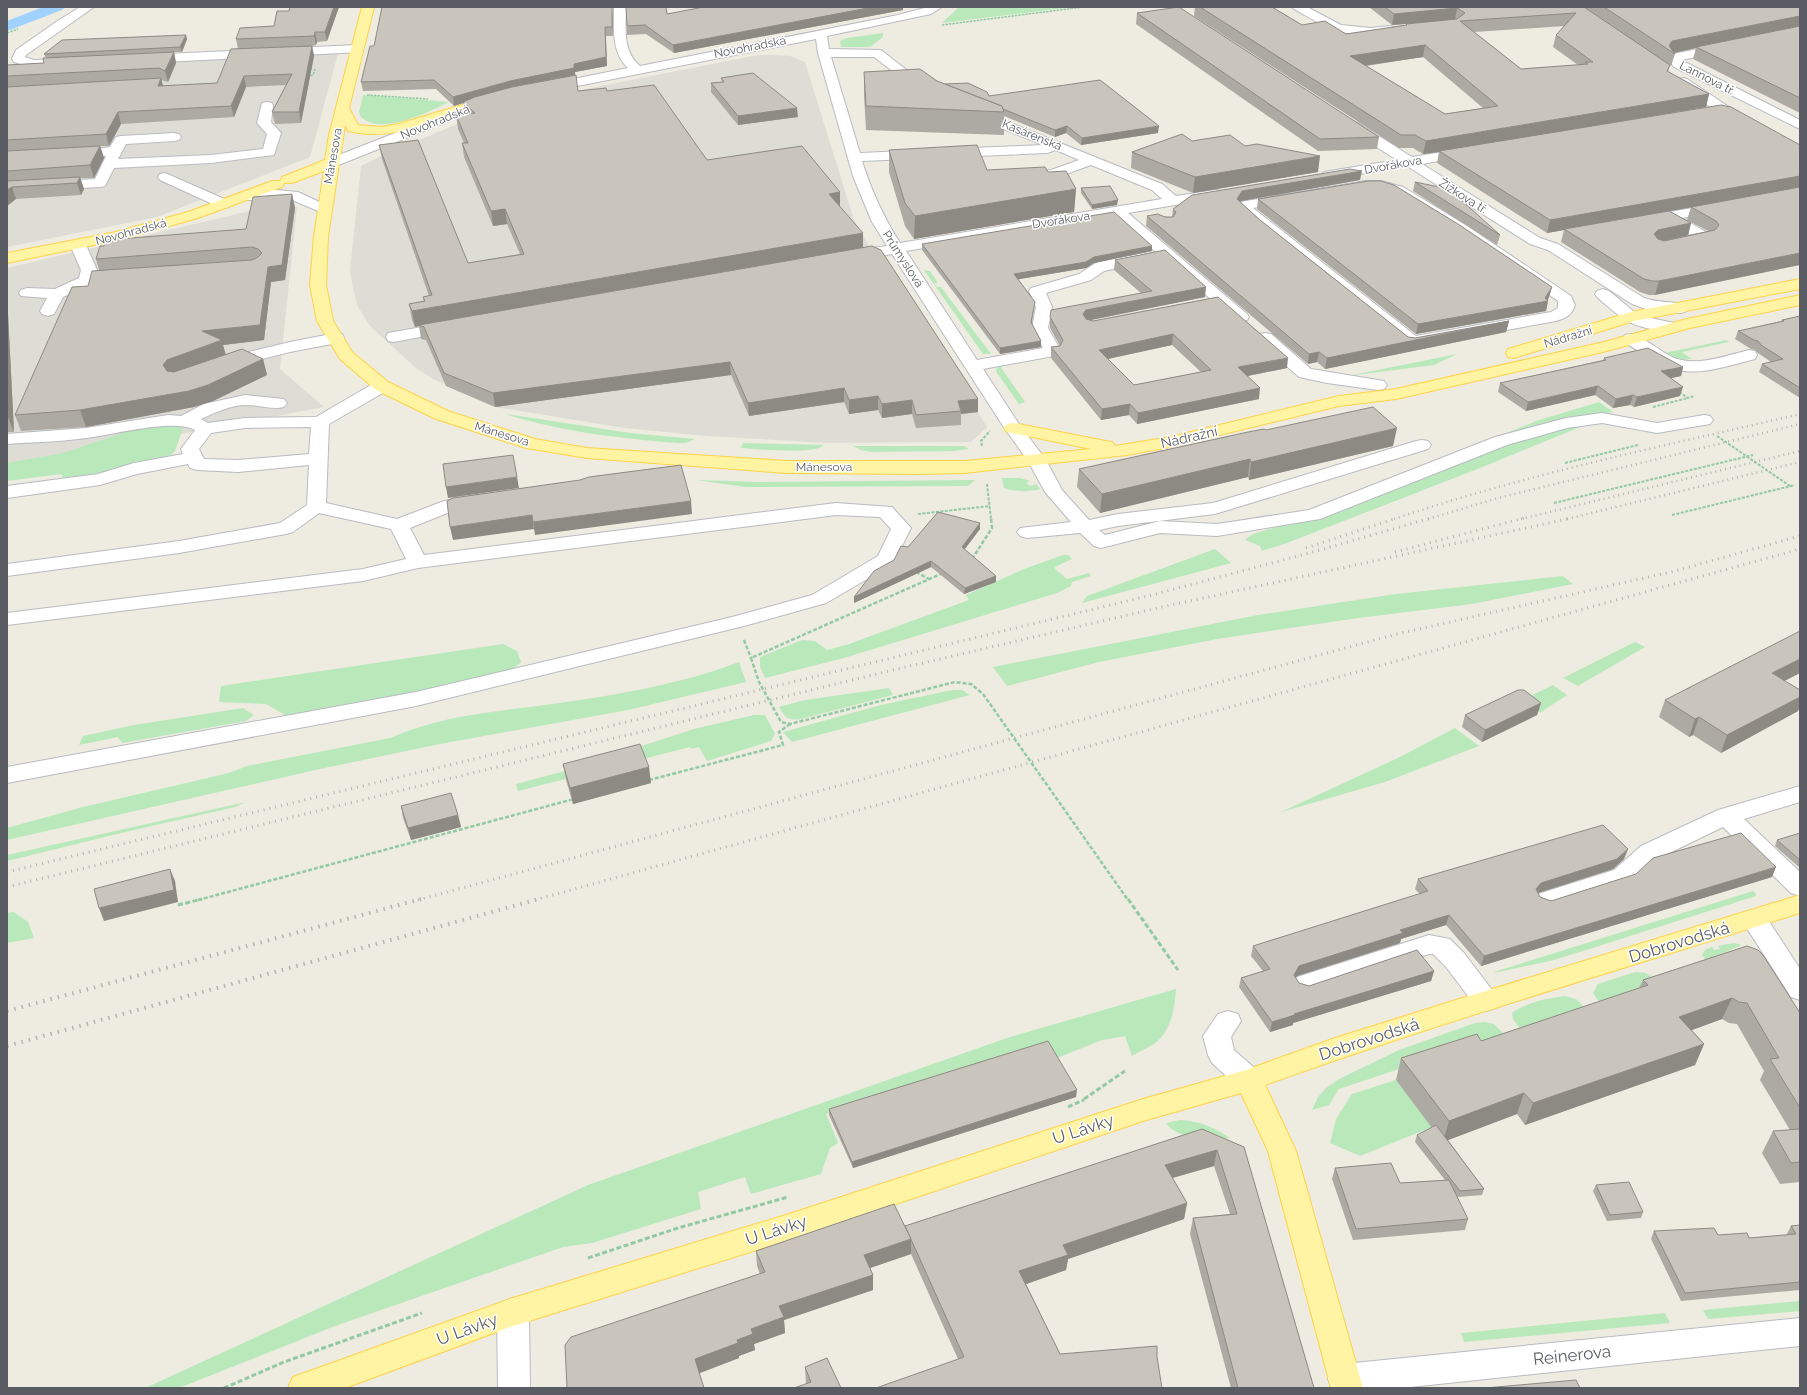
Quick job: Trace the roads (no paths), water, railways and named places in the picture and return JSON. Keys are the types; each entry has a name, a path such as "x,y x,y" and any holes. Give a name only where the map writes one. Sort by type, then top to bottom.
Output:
{"main road":[{"name":"Mánesova","path":"368,7 357,48 331,163 321,236 318,285 325,321 346,355 382,386 442,415 532,444 587,453 787,467 920,468 1037,460"},
{"path":"343,108 353,128 381,131 400,128 479,104"},
{"name":"Novohradská","path":"7,258 78,245 140,230 224,204 331,163"},
{"name":"Nádražní","path":"1339,401 1378,386 1489,360 1558,340 1631,316 1681,308 1800,284"},
{"name":"Nádražní","path":"1037,460 1127,450 1170,442 1339,401 1396,394 1673,328 1800,300"},
{"path":"1013,428 1127,450"},
{"name":"Dobrovodská","path":"1249,1080 1345,1046 1800,904"},
{"path":"1249,1080 1282,1151 1345,1383"},
{"name":"U Lávky","path":"304,1388 513,1312 789,1226 1066,1135 1249,1080"}],"street":[{"path":"75,62 33,64 18,59 20,53 88,7"},
{"path":"620,7 622,53 626,61 637,70"},
{"path":"1298,7 1329,24 1347,30 1370,32 1403,29"},
{"name":"Novohradská","path":"534,90 898,19 930,9"},
{"name":"Průmyslová","path":"821,34 818,55 875,215 1013,428 1037,460 1054,492 1085,527 1101,542 1160,527 1217,530 1313,515 1501,441 1566,423 1602,418 1657,428 1700,421"},
{"path":"1682,56 1736,45"},
{"path":"724,52 779,46 818,55 877,53 936,96"},
{"path":"130,59 357,48"},
{"name":"Lannova tř.","path":"1661,53 1682,56"},
{"path":"1682,56 1800,117"},
{"name":"Lannova tř.","path":"1682,56 1673,58 1678,64 1800,125"},
{"name":"Lannova tř.","path":"1670,73 1722,112 1753,124"},
{"name":"Novohradská","path":"331,163 479,104"},
{"path":"95,147 115,152 211,159 269,152 274,133 264,122 267,106"},
{"path":"1722,112 1765,107"},
{"name":"Kasárenská","path":"963,108 1157,187 1172,201"},
{"name":"Žižkova tř.","path":"1345,121 1408,162 1535,240 1553,247 1638,302 1652,306 1681,308"},
{"path":"7,188 100,183 115,152 174,137"},
{"path":"855,157 1047,149 1057,146"},
{"name":"Dvořákova","path":"1319,177 1481,150"},
{"path":"1018,177 1053,174 1091,160"},
{"path":"165,176 224,204"},
{"path":"1366,185 1381,185 1394,188 1462,229 1515,264 1565,299 1567,305 1564,311 1556,316 1413,342 1251,215 1244,208 1246,205 1366,185"},
{"name":"Dvořákova","path":"841,258 1230,192"},
{"path":"246,196 276,194 293,195 325,210"},
{"path":"1078,205 1088,216"},
{"path":"1638,222 1730,205"},
{"path":"1148,206 1162,218"},
{"path":"1117,211 1305,372 1327,378 1378,386"},
{"path":"1669,217 1706,238 1674,244"},
{"path":"1535,240 1561,236"},
{"name":"Žižkova tř.","path":"1535,240 1535,248 1612,300 1631,316"},
{"path":"78,245 89,270 86,281"},
{"path":"973,366 1053,350 1040,328 1044,307 1036,291 1086,277 1099,267 1167,254"},
{"path":"27,293 57,294 86,281 137,277"},
{"path":"48,311 57,294"},
{"path":"1200,304 1221,300"},
{"path":"1631,316 1652,324 1673,328"},
{"path":"394,338 464,325"},
{"path":"214,367 290,347 336,338"},
{"path":"1631,339 1670,363 1680,366 1702,365 1749,355"},
{"path":"7,440 86,433 168,420 184,420 193,422 205,429 245,423 320,422 382,386"},
{"path":"184,420 210,408 245,400 278,403"},
{"path":"316,507 320,422"},
{"path":"205,429 190,449 197,464 238,466 318,459"},
{"path":"1027,532 1085,527 1118,520 1214,508 1422,445"},
{"path":"7,492 100,479 134,469 194,457"},
{"path":"7,570 179,547 286,528 316,507 399,525 451,505 497,498"},
{"path":"7,619 363,575 418,562 836,509 885,511 901,528 886,560 819,599 712,629 416,698 7,776"},
{"path":"399,525 418,562"},
{"path":"1547,900 1623,876 1650,852 1726,816 1800,794"},
{"path":"1726,816 1800,887"},
{"path":"1754,919 1800,990"},
{"path":"1306,984 1429,944 1441,946 1455,960 1486,1001"},
{"path":"1228,1021 1217,1036 1222,1055 1249,1080"},
{"path":"513,1312 514,1388"},
{"name":"Reinerova","path":"1345,1383 1800,1332"}],"waterway":[{"path":"7,26 57,7"}],"railway":[{"path":"1394,519 1545,474 1800,414"},
{"path":"1428,519 1498,498 1800,424"},
{"path":"1521,519 1800,451"},
{"path":"1567,519 1800,462"},
{"path":"1306,548 1397,518"},
{"path":"7,872 1152,595 1313,552 1431,518"},
{"path":"1395,552 1524,518"},
{"path":"7,887 893,670 1162,607 1572,518"},
{"path":"418,900 1397,634 1675,571 1800,536"},
{"path":"535,900 1800,549"},
{"path":"7,1011 421,899"},
{"path":"7,1046 539,899"}]}
